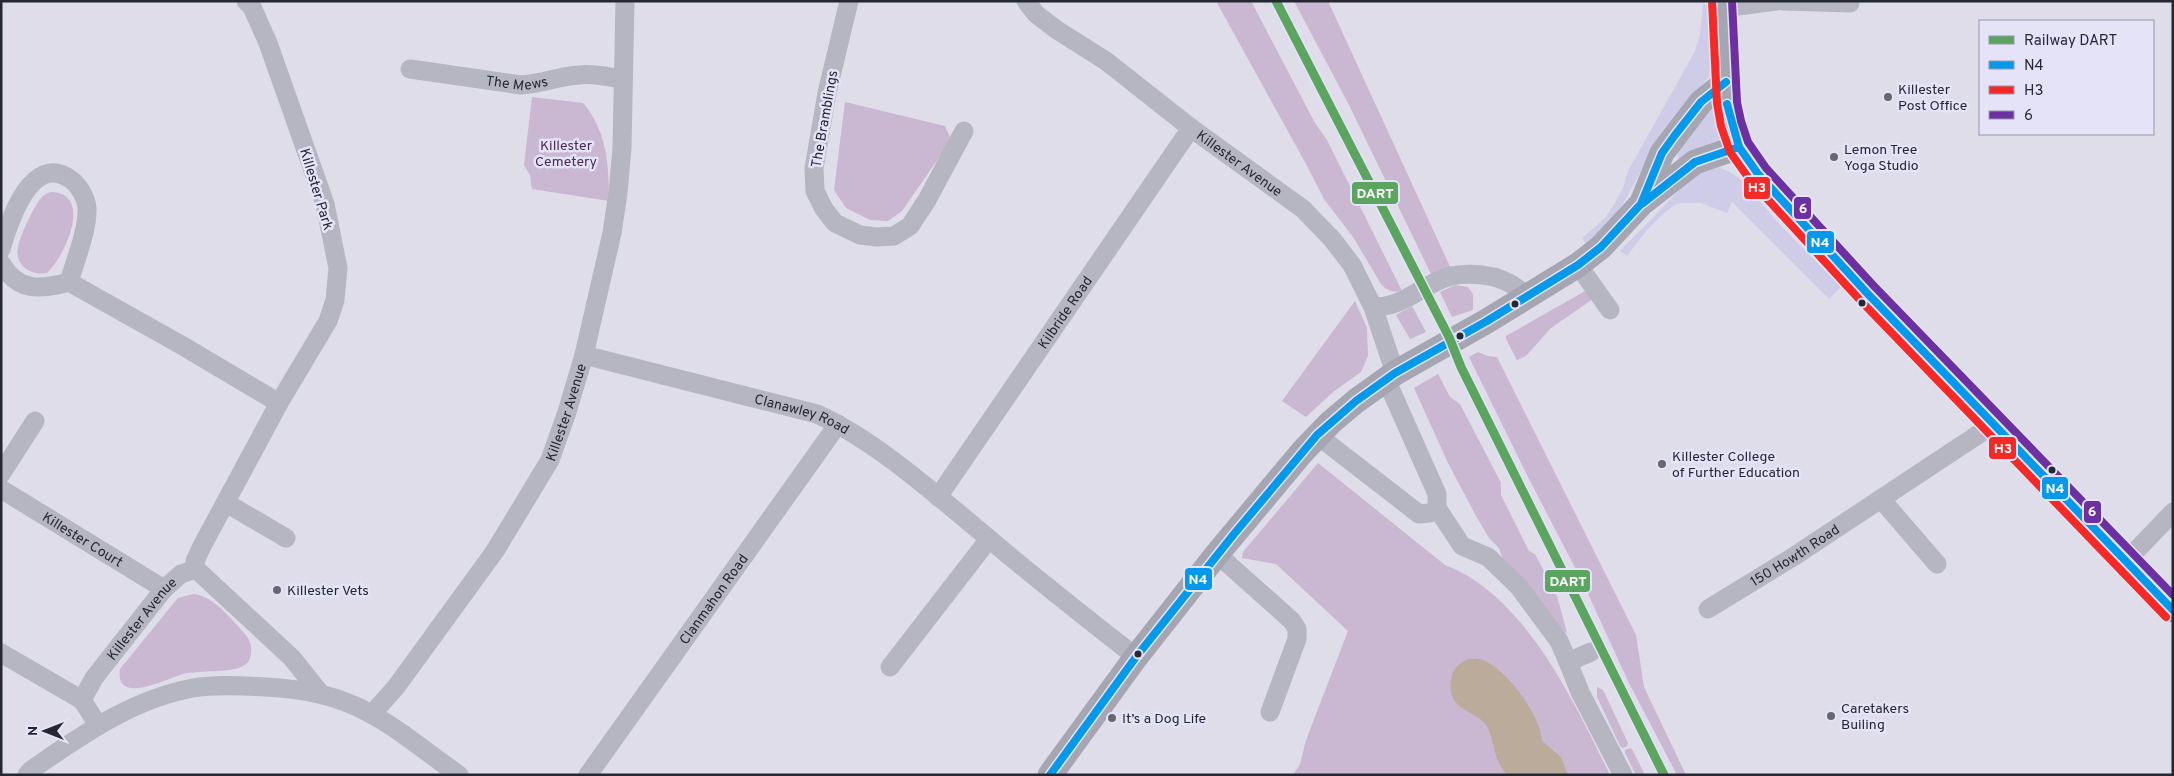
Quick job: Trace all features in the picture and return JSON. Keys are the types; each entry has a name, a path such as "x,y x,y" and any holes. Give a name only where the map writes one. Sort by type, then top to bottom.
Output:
{"main road":[{"path":"1722,5 1727,103 1739,147 1758,174 1836,259 2173,610"},
{"path":"1641,204 1662,153 1701,102 1726,82"},
{"path":"1054,773 1136,657 1217,554 1317,435 1356,401 1391,376 1480,325 1578,265 1601,247 1641,204 1696,162 1739,147"}],"street":[{"name":"Killester Park","path":"196,569 195,561 226,513 279,403 328,321 335,300 338,268 324,204 268,43 252,7 246,1"},
{"name":"Killester Avenue","path":"372,714 396,687 495,551 550,460 568,412 584,355 612,233 618,193 622,148 625,1"},
{"name":"The Bramblings","path":"849,1 827,92 814,168 815,191 824,210 835,224 860,235 876,238 894,236 910,226 927,200 964,131"},
{"name":"Killester Avenue","path":"1026,1 1036,14 1057,30 1106,62 1190,128 1303,209 1332,239 1352,265 1373,307 1391,376 1438,494 1436,508"},
{"path":"1722,5 1776,1"},
{"path":"1783,1 1850,1"},
{"name":"The Mews","path":"410,69 521,85 536,84 580,74 596,74 622,79"},
{"name":"Kilbride Road","path":"938,497 1190,128"},
{"path":"1,249 8,226 32,181 41,175 52,172 71,179 78,187 87,206 86,223 69,282"},
{"path":"1,263 8,274 19,282 34,288 50,288 69,282 279,403"},
{"path":"1578,265 1610,310"},
{"path":"1373,307 1389,307 1447,278 1468,274 1488,276 1506,281 1527,296"},
{"name":"Clanawley Road","path":"584,355 818,414 838,424 862,438 938,497 1136,657"},
{"path":"1,474 34,421"},
{"name":"Clanmahon Road","path":"588,775 838,424"},
{"name":"150 Howth Road","path":"1708,609 1793,557 1994,424"},
{"path":"1317,435 1419,514 1430,513 1436,508 1462,546 1488,556 1519,587 1559,641 1580,692 1623,775"},
{"name":"Killester Court","path":"1,489 164,590"},
{"path":"1881,499 1937,564"},
{"path":"2127,560 2173,512"},
{"path":"226,513 286,538"},
{"path":"890,667 989,539"},
{"path":"1217,554 1292,620 1297,629 1297,639 1270,712"},
{"path":"196,569 292,658 320,693"},
{"name":"Killester Avenue","path":"82,700 94,678 164,590 181,574 196,569"},
{"path":"1568,662 1591,652"},
{"path":"1,653 82,700 98,725"},
{"path":"26,775 98,725 159,697 194,688 242,686 320,693 342,700 372,714 459,775"}],"green space":[{"path":"1216,1 1251,1 1315,123 1327,140 1402,291 1390,291 1381,284 1353,237 1324,199"},
{"path":"1294,1 1328,1 1452,271 1432,276 1349,105"},
{"name":"Killester Cemetery","path":"532,97 583,103 591,114 602,137 607,162 609,201 532,189 530,175 524,165"},
{"path":"845,102 945,126 950,137 947,146 902,211 888,221 870,220 846,208 834,190"},
{"path":"51,192 64,195 71,203 73,214 72,227 68,240 54,265 47,273 35,273 21,264 17,253 18,247 24,229 35,207 42,197"},
{"path":"1455,285 1468,287 1473,294 1473,310 1452,317 1440,292"},
{"path":"1587,290 1592,299 1590,301 1551,328 1526,356 1517,360 1506,336"},
{"path":"1355,301 1367,328 1368,356 1361,372 1333,392 1306,417 1282,401"},
{"path":"1412,306 1426,332 1410,339 1396,315"},
{"path":"1478,352 1497,357 1636,635 1644,687 1686,775 1677,775 1628,681 1583,583 1469,357"},
{"path":"1438,374 1450,397 1460,404 1501,483 1501,495 1529,551 1535,554 1557,596 1567,633 1560,630 1504,563 1499,548 1489,538 1448,463 1414,388"},
{"path":"1318,463 1445,565 1474,580 1500,601 1523,626 1544,654 1580,716 1610,775 1293,775 1300,764 1306,740 1348,631 1276,564 1242,558 1243,552"},
{"path":"194,594 200,595 217,605 245,634 251,644 248,662 231,670 183,674 145,687 130,688 125,686 121,680 120,669 178,598"},
{"path":"1597,687 1603,690 1628,743 1623,748 1620,746 1597,697"},
{"path":"1630,748 1645,775 1636,775 1625,753 1625,750"}],"shaded area":[{"path":"1703,4 1708,5 1712,38 1710,75 1650,154 1611,222 1587,245 1582,238 1604,219 1612,208 1623,188 1628,171 1694,53 1700,35"},
{"path":"1709,110 1714,110 1717,113 1721,134 1717,145 1679,160 1677,151"},
{"path":"1717,167 1738,177 1783,228 1841,287 1829,299 1732,202 1727,213 1701,203 1675,205 1647,230 1627,256 1620,251 1695,174"},
{"path":"1467,659 1480,659 1492,665 1512,683 1536,719 1542,741 1561,757 1568,775 1507,775 1497,758 1488,728 1484,722 1458,705 1453,699 1451,680 1453,673 1456,667"}],"rail line":[{"name":"DART","path":"1276,1 1449,337 1461,367 1664,775"}],"transit line":[{"name":"H3","path":"1712,1 1717,103 1721,126 1730,152 1750,180 1859,299 2166,617"},
{"name":"6","path":"1732,1 1737,102 1748,142 1766,168 1873,285 2173,595"},
{"name":"N4","path":"1050,775 1136,657 1234,534 1317,435 1356,401 1395,373 1487,321 1578,265 1601,247 1641,204 1662,153 1675,135 1701,102 1726,82"},
{"name":"N4","path":"1727,104 1739,147 1758,174 1866,292 2173,610"},
{"name":"N4","path":"1643,203 1695,162 1739,147"}],"place":[{"name":"Killester Post Office","path":"1888,97"},
{"name":"Lemon Tree Yoga Studio","path":"1834,157"},
{"name":"Killester College of Further Education","path":"1662,464"},
{"name":"Killester Vets","path":"277,590"},
{"name":"Caretakers Builing","path":"1831,716"},
{"name":"It’s a Dog Life","path":"1112,718"}]}
